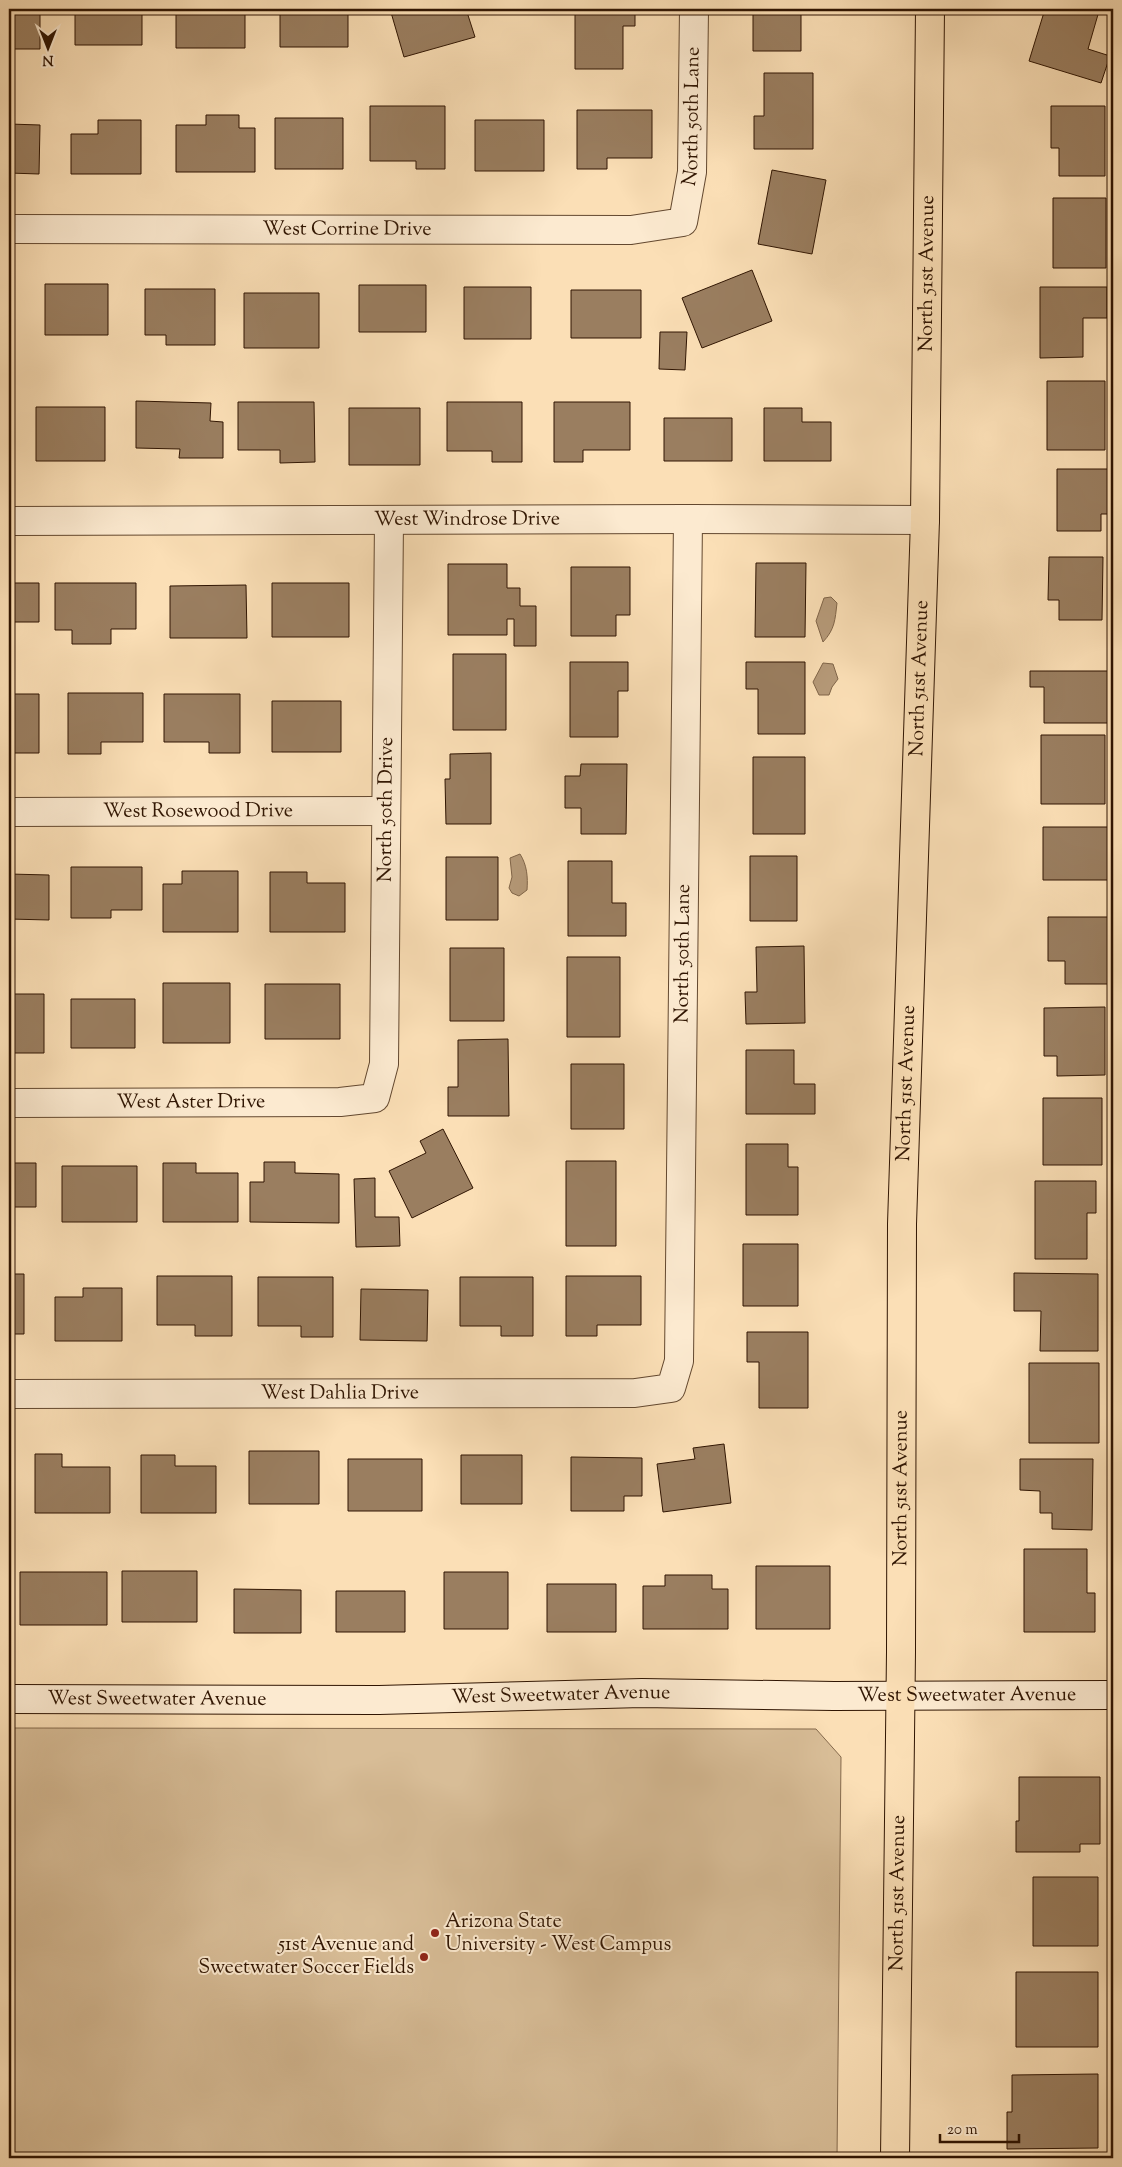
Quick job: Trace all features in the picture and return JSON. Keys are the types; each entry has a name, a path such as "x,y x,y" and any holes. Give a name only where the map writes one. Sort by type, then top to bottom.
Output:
{"main road":[{"name":"North 51st Avenue","path":"894,2158 900,1695 902,1224 925,520 930,9"}],"street":[{"name":"North 50th Lane","path":"683,222 692,172 694,9"},
{"name":"West Corrine Drive","path":"9,229 631,230 683,222"},
{"name":"North 50th Lane","path":"671,1388 679,1361 688,519"},
{"name":"North 50th Drive","path":"375,1098 384,1064 389,520"},
{"name":"West Windrose Drive","path":"9,521 925,520"},
{"name":"West Rosewood Drive","path":"9,812 386,811"},
{"name":"West Aster Drive","path":"9,1103 340,1102 375,1098"},
{"name":"West Dahlia Drive","path":"9,1394 626,1394 671,1388"},
{"name":"West Sweetwater Avenue","path":"9,1699 379,1700 642,1693 1113,1695"}],"shaded area":[{"path":"831,597 837,603 835,619 830,633 823,642 816,621 824,598"},
{"path":"823,663 833,664 838,679 829,695 819,695 813,682"},
{"path":"520,854 526,867 527,890 519,896 512,893 509,888 512,877 510,858"},
{"name":"51st Avenue and Sweetwater Soccer Fields","path":"9,1728 816,1729 841,1757 837,2158 9,2158"}],"building":[{"path":"9,9 40,9 40,49 9,49"},
{"path":"75,9 142,9 142,45 75,45"},
{"path":"176,9 245,9 245,48 176,48"},
{"path":"280,9 348,9 348,47 280,47"},
{"path":"390,9 466,9 475,37 404,57"},
{"path":"575,9 635,9 635,26 623,26 623,69 575,69"},
{"path":"753,9 801,9 801,51 753,51"},
{"path":"1045,9 1093,9 1099,11 1088,49 1110,56 1101,83 1029,61"},
{"path":"764,73 813,73 813,149 754,149 754,116 764,116"},
{"path":"370,106 445,106 445,169 416,169 416,161 370,161"},
{"path":"1051,106 1105,106 1105,176 1059,176 1059,148 1051,148"},
{"path":"577,110 652,110 652,158 607,158 607,169 577,169"},
{"path":"206,115 239,115 239,128 255,128 255,172 176,172 176,125 206,125"},
{"path":"275,118 343,118 343,169 275,169"},
{"path":"98,120 141,120 141,174 71,174 71,134 98,134"},
{"path":"475,120 544,120 544,171 475,171"},
{"path":"9,124 40,125 39,174 9,173"},
{"path":"772,170 826,180 812,254 758,244"},
{"path":"1053,198 1106,198 1106,268 1053,268"},
{"path":"752,270 772,321 702,348 682,298"},
{"path":"45,284 108,284 108,335 45,335"},
{"path":"359,285 426,285 426,332 359,332"},
{"path":"464,287 531,287 531,339 464,339"},
{"path":"1040,287 1107,287 1107,318 1083,318 1083,357 1040,358"},
{"path":"145,289 215,289 215,345 166,345 166,335 145,335"},
{"path":"571,290 641,290 641,338 571,338"},
{"path":"244,293 319,293 319,348 244,348"},
{"path":"660,332 687,332 685,370 659,369"},
{"path":"1047,381 1105,381 1105,450 1047,450"},
{"path":"136,401 211,403 210,421 223,422 223,458 179,458 180,449 136,448"},
{"path":"238,402 314,402 315,462 280,463 280,450 238,450"},
{"path":"447,402 522,402 522,462 492,462 492,451 447,451"},
{"path":"554,402 630,402 630,450 583,450 583,462 554,462"},
{"path":"36,407 105,407 105,461 36,461"},
{"path":"349,408 420,408 420,465 349,465"},
{"path":"764,408 802,408 802,422 831,422 831,461 764,461"},
{"path":"664,418 732,418 732,461 664,461"},
{"path":"1057,469 1108,469 1108,514 1101,514 1101,531 1057,531"},
{"path":"1049,557 1103,557 1102,620 1059,620 1059,600 1048,600"},
{"path":"756,563 806,563 805,637 755,637"},
{"path":"448,564 507,564 507,588 520,588 520,606 536,606 536,646 514,646 514,619 507,619 507,635 448,635"},
{"path":"571,567 630,567 630,615 616,615 616,636 571,636"},
{"path":"9,583 39,583 39,622 12,622 12,633 9,633"},
{"path":"55,583 136,583 136,629 111,629 111,644 72,644 72,630 55,630"},
{"path":"272,583 349,583 349,637 272,637"},
{"path":"246,585 247,638 170,638 170,586"},
{"path":"453,654 506,654 506,730 453,730"},
{"path":"570,662 628,662 628,691 618,691 618,737 570,737"},
{"path":"746,662 805,662 805,734 758,734 758,689 746,689"},
{"path":"1030,671 1110,671 1110,723 1044,723 1044,687 1030,687"},
{"path":"68,693 143,693 143,742 101,742 101,754 68,754"},
{"path":"9,694 39,694 39,753 9,753"},
{"path":"164,694 240,694 240,753 209,753 209,742 164,742"},
{"path":"272,701 341,701 341,752 272,752"},
{"path":"1041,735 1105,735 1105,804 1041,804"},
{"path":"491,753 491,824 446,824 445,779 450,779 450,754"},
{"path":"753,757 805,757 805,834 753,834"},
{"path":"581,764 627,764 626,834 581,834 581,808 565,808 565,776 580,776"},
{"path":"1043,827 1109,827 1109,880 1043,880"},
{"path":"750,856 797,856 797,921 750,921"},
{"path":"446,857 498,857 498,920 446,920"},
{"path":"568,861 612,861 612,903 626,903 626,936 568,936"},
{"path":"71,867 142,867 142,910 111,910 111,918 71,918"},
{"path":"182,871 238,871 238,932 163,932 163,884 182,884"},
{"path":"270,872 307,872 307,883 345,883 345,932 270,932"},
{"path":"9,874 49,875 49,920 9,919"},
{"path":"1048,917 1108,917 1108,984 1065,984 1065,961 1048,961"},
{"path":"804,946 805,1023 746,1024 745,992 757,992 756,947"},
{"path":"450,948 504,948 504,1021 450,1021"},
{"path":"567,957 620,957 620,1037 567,1037"},
{"path":"163,983 230,983 230,1043 163,1043"},
{"path":"265,984 340,984 340,1039 265,1039"},
{"path":"9,994 44,994 44,1053 9,1053"},
{"path":"71,999 135,999 135,1048 71,1048"},
{"path":"1105,1007 1105,1075 1057,1076 1057,1056 1044,1056 1044,1008"},
{"path":"508,1039 509,1116 448,1116 448,1087 458,1087 458,1040"},
{"path":"746,1050 794,1050 794,1084 815,1084 815,1114 746,1114"},
{"path":"571,1064 624,1064 624,1129 571,1129"},
{"path":"1043,1098 1102,1098 1102,1165 1043,1165"},
{"path":"443,1129 473,1188 412,1218 389,1171 426,1153 420,1141"},
{"path":"746,1144 788,1144 788,1167 798,1167 798,1215 746,1215"},
{"path":"566,1161 616,1161 616,1246 566,1246"},
{"path":"264,1162 295,1162 295,1173 339,1174 339,1223 250,1222 250,1182 264,1182"},
{"path":"9,1163 36,1163 36,1207 12,1207 12,1216 9,1216"},
{"path":"163,1163 196,1163 196,1173 238,1173 238,1222 163,1222"},
{"path":"62,1166 137,1166 137,1222 62,1222"},
{"path":"375,1178 375,1217 399,1217 400,1246 356,1247 354,1179"},
{"path":"1035,1181 1096,1181 1096,1213 1087,1213 1087,1259 1035,1259"},
{"path":"743,1244 798,1244 798,1306 743,1306"},
{"path":"1014,1273 1098,1274 1098,1351 1040,1351 1041,1311 1014,1311"},
{"path":"9,1274 24,1274 24,1334 9,1334"},
{"path":"157,1276 232,1276 232,1336 195,1336 195,1325 157,1325"},
{"path":"566,1276 641,1276 641,1325 597,1325 597,1336 566,1336"},
{"path":"258,1277 333,1277 333,1337 301,1337 301,1326 258,1326"},
{"path":"460,1277 533,1277 533,1336 501,1336 501,1326 460,1326"},
{"path":"83,1288 122,1288 122,1341 55,1341 55,1297 83,1297"},
{"path":"361,1289 428,1290 427,1341 360,1340"},
{"path":"747,1332 808,1332 808,1408 759,1408 759,1362 747,1362"},
{"path":"1029,1363 1099,1363 1099,1443 1029,1443"},
{"path":"724,1444 731,1503 663,1512 657,1464 695,1459 693,1448"},
{"path":"249,1451 319,1451 319,1504 249,1504"},
{"path":"35,1454 62,1454 62,1467 110,1467 110,1513 35,1513"},
{"path":"141,1455 175,1455 175,1466 216,1466 216,1513 141,1513"},
{"path":"461,1455 522,1455 522,1504 461,1504"},
{"path":"571,1457 642,1458 642,1496 624,1496 624,1511 571,1511"},
{"path":"348,1459 422,1459 422,1511 348,1511"},
{"path":"1020,1459 1093,1459 1092,1530 1052,1529 1052,1513 1040,1513 1040,1491 1020,1490"},
{"path":"1024,1549 1087,1549 1087,1593 1095,1593 1095,1632 1024,1632"},
{"path":"756,1566 830,1566 830,1629 756,1629"},
{"path":"122,1571 197,1571 197,1622 122,1622"},
{"path":"20,1572 107,1572 107,1625 20,1625"},
{"path":"444,1572 508,1572 508,1629 444,1629"},
{"path":"665,1575 712,1575 712,1589 728,1589 728,1629 643,1629 643,1586 665,1586"},
{"path":"547,1584 616,1584 616,1632 547,1632"},
{"path":"234,1589 301,1590 301,1633 234,1633"},
{"path":"336,1591 405,1591 405,1632 336,1632"},
{"path":"1019,1777 1100,1777 1100,1844 1080,1844 1080,1852 1016,1852 1016,1821 1019,1821"},
{"path":"1033,1877 1098,1877 1098,1946 1033,1946"},
{"path":"1016,1972 1098,1972 1098,2047 1016,2047"},
{"path":"1098,2074 1098,2148 1007,2149 1007,2112 1012,2112 1012,2075"}],"place":[{"name":"Arizona State University - West Campus","path":"435,1933"},
{"name":"51st Avenue and Sweetwater Soccer Fields","path":"424,1957"}]}
